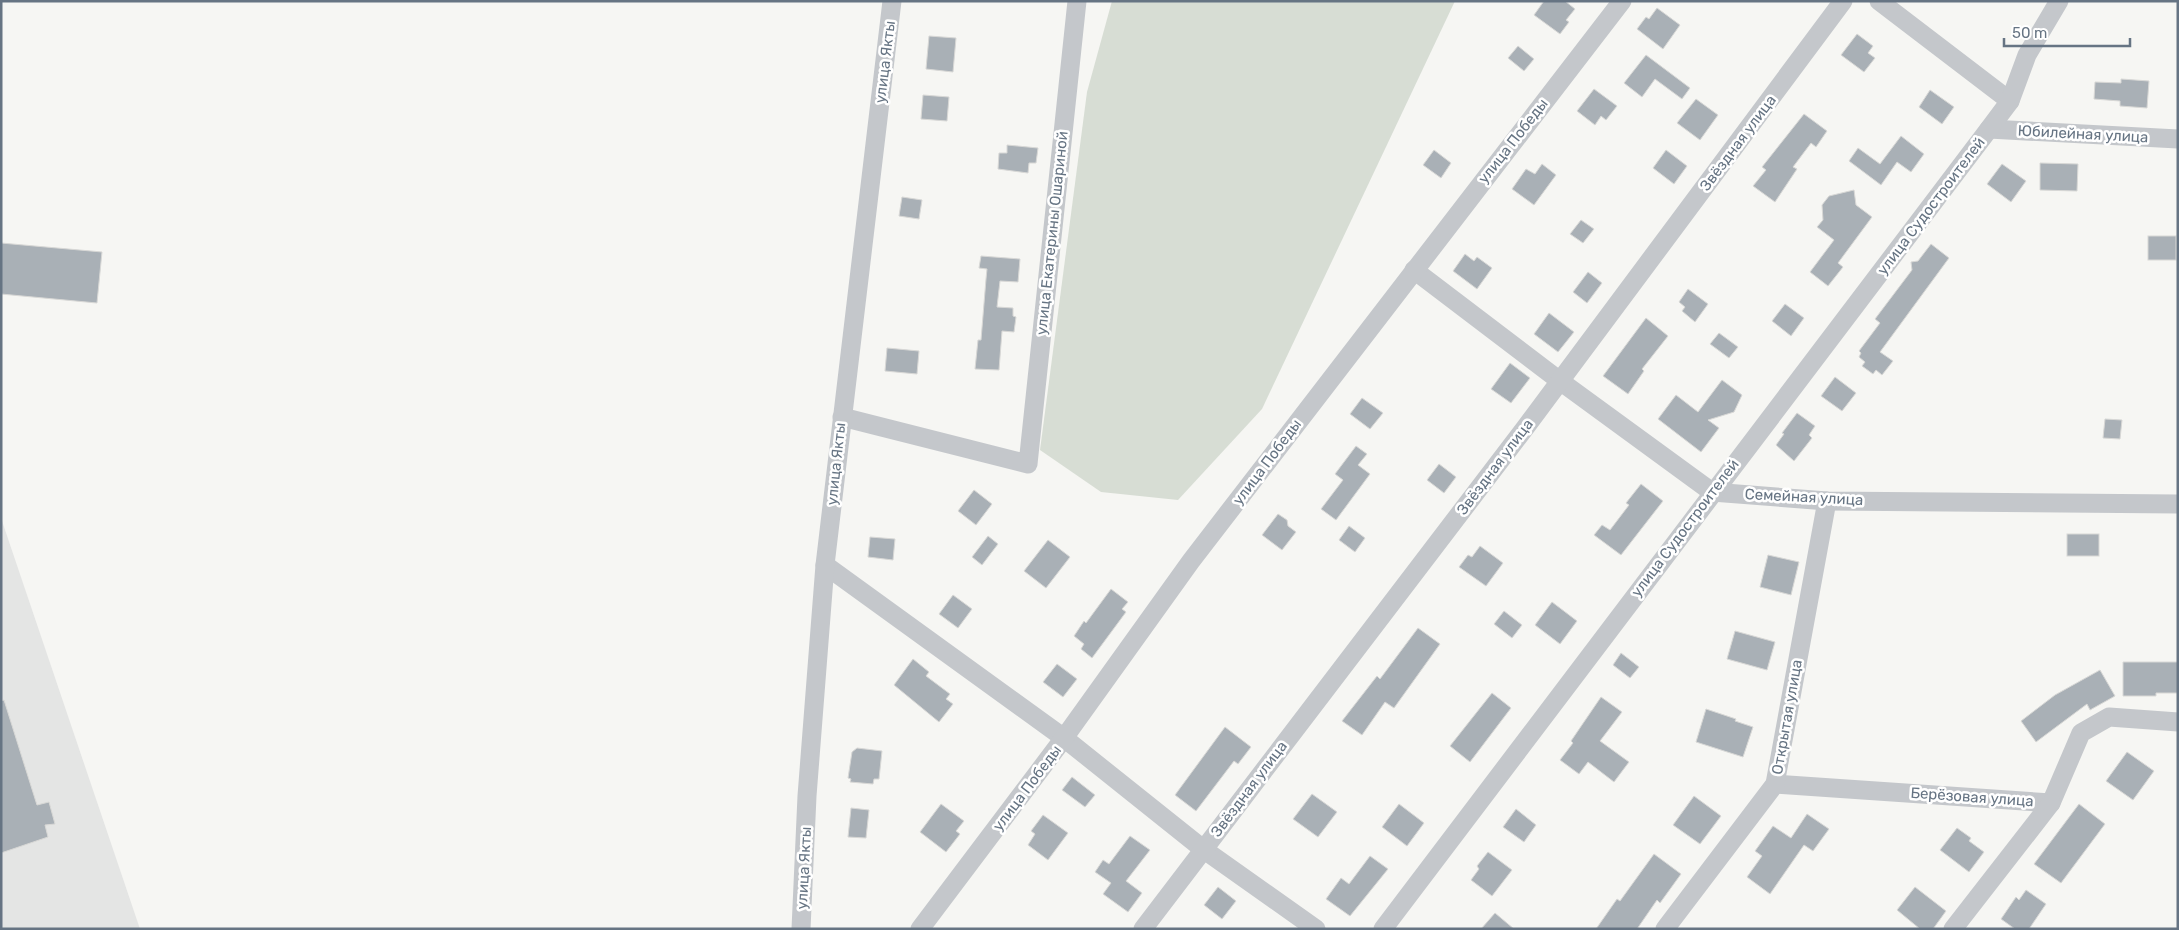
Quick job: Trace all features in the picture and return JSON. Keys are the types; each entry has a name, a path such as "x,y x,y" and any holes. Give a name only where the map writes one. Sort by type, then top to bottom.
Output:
{"street":[{"name":"улица Якты","path":"801,929 807,796 825,565 892,1"},
{"name":"улица Екатерины Ошариной","path":"842,417 1028,464 1077,1"},
{"name":"улица Победы","path":"920,929 1064,738 1191,561 1622,1"},
{"name":"Звёздная улица","path":"1142,929 1560,381 1843,1"},
{"path":"1879,1 2010,100"},
{"name":"улица Судостроителей","path":"1383,929 1712,492 1989,129 2010,100 2027,55 2059,1"},
{"name":"Юбилейная улица","path":"1989,129 2178,139"},
{"path":"1414,270 1560,381 1712,492"},
{"name":"Семейная улица","path":"1712,492 1827,501 2178,504"},
{"name":"Открытая улица","path":"1665,929 1775,784 1827,501"},
{"path":"825,565 1064,738 1204,849 1316,929"},
{"name":"Берёзовая улица","path":"1775,784 2051,803 2081,733 2108,717 2178,722"},
{"path":"1953,929 2051,803"}],"shaded area":[{"path":"1112,1 1455,1 1262,409 1178,500 1101,492 1040,450 1087,92"},
{"path":"1,518 140,929 1,929"}],"building":[{"path":"1544,1 1565,1 1575,9 1566,20 1569,22 1560,34 1534,15"},
{"path":"1657,8 1680,25 1663,49 1637,29 1646,17 1649,19"},
{"path":"1857,34 1873,46 1868,53 1875,58 1864,72 1841,55"},
{"path":"929,36 956,38 953,72 926,69"},
{"path":"1518,46 1534,59 1524,71 1508,58"},
{"path":"1646,55 1690,88 1682,99 1655,79 1642,97 1624,83"},
{"path":"2121,79 2149,81 2147,108 2120,106 2120,101 2094,99 2095,82 2121,83"},
{"path":"1594,89 1617,106 1606,120 1601,116 1595,125 1577,111"},
{"path":"1930,90 1954,107 1942,124 1919,107"},
{"path":"923,95 949,97 947,121 921,119"},
{"path":"1696,99 1718,115 1700,140 1677,123"},
{"path":"1804,114 1827,131 1816,147 1811,143 1793,167 1797,169 1775,202 1753,186 1766,170 1762,167"},
{"path":"1901,136 1924,154 1911,172 1897,162 1881,185 1849,161 1858,148 1880,164"},
{"path":"1007,145 1038,148 1036,163 1029,163 1028,173 998,169 999,153 1007,153"},
{"path":"1434,150 1451,163 1441,178 1423,165"},
{"path":"1666,150 1687,166 1674,184 1653,168"},
{"path":"2040,163 2078,164 2077,191 2040,190"},
{"path":"1542,164 1556,175 1534,205 1512,189 1526,169 1535,174"},
{"path":"2002,164 2026,181 2011,202 1987,184"},
{"path":"1854,190 1856,205 1872,217 1838,263 1843,267 1828,286 1810,272 1834,240 1817,227 1823,220 1822,205 1829,196"},
{"path":"902,197 922,200 919,219 899,216"},
{"path":"1581,220 1594,229 1583,243 1570,234"},
{"path":"2148,236 2176,236 2176,260 2148,260"},
{"path":"1,243 102,252 97,303 1,294"},
{"path":"1931,244 1949,258 1880,352 1893,361 1882,375 1876,370 1873,374 1862,366 1865,362 1859,357 1861,353 1859,351 1880,323 1875,319 1912,270 1911,262 1918,261"},
{"path":"1465,254 1474,261 1477,257 1492,268 1477,289 1453,271"},
{"path":"981,256 1020,259 1018,282 1000,281 997,307 1013,308 1013,316 1016,317 1014,332 1002,331 999,370 975,369 978,340 981,340 987,269 979,268"},
{"path":"1588,272 1602,283 1587,303 1573,292"},
{"path":"1688,289 1708,304 1695,322 1682,311 1685,307 1679,302"},
{"path":"1785,304 1804,318 1791,336 1772,321"},
{"path":"1549,313 1574,332 1558,352 1534,334"},
{"path":"1646,318 1668,336 1642,369 1644,371 1628,394 1603,376"},
{"path":"1719,333 1738,347 1729,358 1710,344"},
{"path":"887,348 919,351 917,374 885,371"},
{"path":"1510,363 1530,378 1511,403 1491,389"},
{"path":"1835,377 1856,393 1842,411 1821,396"},
{"path":"1722,380 1742,395 1734,412 1708,420 1719,428 1701,452 1658,419 1676,395 1698,412"},
{"path":"1362,398 1383,413 1370,429 1350,414"},
{"path":"1797,413 1815,426 1809,435 1812,438 1794,461 1776,445 1784,434 1782,433"},
{"path":"2105,419 2122,420 2120,439 2103,438"},
{"path":"1356,446 1367,454 1358,465 1370,474 1336,520 1321,509 1343,480 1335,474"},
{"path":"1439,464 1456,477 1444,493 1427,480"},
{"path":"1641,484 1663,501 1621,555 1594,535 1602,525 1610,530 1629,505 1626,503"},
{"path":"974,490 992,504 976,525 958,511"},
{"path":"1278,514 1287,520 1288,526 1296,532 1282,550 1262,535"},
{"path":"1349,526 1365,538 1355,552 1339,540"},
{"path":"2067,534 2099,534 2099,556 2067,556"},
{"path":"988,536 998,544 982,565 972,557"},
{"path":"870,537 895,539 893,560 868,557"},
{"path":"1048,540 1070,557 1046,588 1024,571"},
{"path":"1480,546 1503,563 1486,586 1459,567 1468,555 1472,557"},
{"path":"1768,555 1799,562 1791,595 1760,587"},
{"path":"1111,589 1128,602 1122,609 1126,612 1092,658 1081,649 1084,644 1074,636"},
{"path":"953,595 972,609 958,628 939,614"},
{"path":"1552,602 1577,621 1560,644 1535,625"},
{"path":"1504,611 1522,625 1512,638 1494,624"},
{"path":"1418,628 1440,644 1394,708 1385,702 1362,735 1342,721 1377,676 1380,679"},
{"path":"1735,631 1775,642 1767,670 1727,659"},
{"path":"1621,653 1639,667 1630,678 1613,665"},
{"path":"913,659 929,672 926,676 950,694 946,699 953,704 939,722 894,685"},
{"path":"2123,662 2178,662 2178,693 2156,693 2156,696 2123,696"},
{"path":"1057,664 1077,679 1063,697 1043,682"},
{"path":"2100,670 2115,696 2090,710 2087,704 2036,742 2021,721 2055,695"},
{"path":"1492,693 1511,708 1470,762 1450,746"},
{"path":"1601,697 1622,712 1600,741 1629,762 1614,782 1588,762 1579,774 1560,760 1573,743 1571,741"},
{"path":"4,700 37,805 49,802 55,824 45,825 48,837 1,853 1,701"},
{"path":"1706,709 1753,727 1743,757 1696,742"},
{"path":"1225,727 1251,747 1238,764 1234,761 1196,811 1175,795"},
{"path":"857,748 882,751 879,779 874,779 873,784 850,782 851,779 848,778 852,752"},
{"path":"2127,752 2154,771 2133,800 2106,781"},
{"path":"1072,777 1095,795 1085,807 1062,790"},
{"path":"1312,794 1337,812 1318,837 1293,819"},
{"path":"1694,796 1721,816 1700,844 1673,825"},
{"path":"941,804 964,821 956,831 960,834 946,852 920,832"},
{"path":"1399,804 1424,823 1407,846 1382,827"},
{"path":"2079,804 2105,824 2061,883 2034,864"},
{"path":"851,808 869,810 866,838 848,837"},
{"path":"1516,809 1536,825 1524,842 1503,827"},
{"path":"1807,814 1829,829 1813,851 1804,845 1770,894 1747,877 1762,856 1755,851 1773,826 1791,838"},
{"path":"1043,815 1068,833 1048,860 1028,845 1035,834 1031,831"},
{"path":"1957,828 1971,838 1969,841 1984,852 1969,872 1940,850"},
{"path":"1130,836 1150,850 1126,881 1142,893 1128,912 1103,894 1111,883 1095,872 1103,860 1109,864"},
{"path":"1488,852 1512,870 1492,896 1471,880 1479,869 1477,866"},
{"path":"1654,854 1681,874 1660,903 1657,900 1637,929 1596,929 1617,899 1620,901"},
{"path":"1370,856 1388,869 1350,916 1326,899 1341,878 1349,884"},
{"path":"1218,887 1236,901 1222,919 1204,905"},
{"path":"1915,887 1946,911 1933,929 1920,929 1897,910"},
{"path":"2026,890 2046,904 2029,929 2015,929 2001,919 2016,897 2019,900"},
{"path":"1495,913 1514,929 1481,929"}]}
